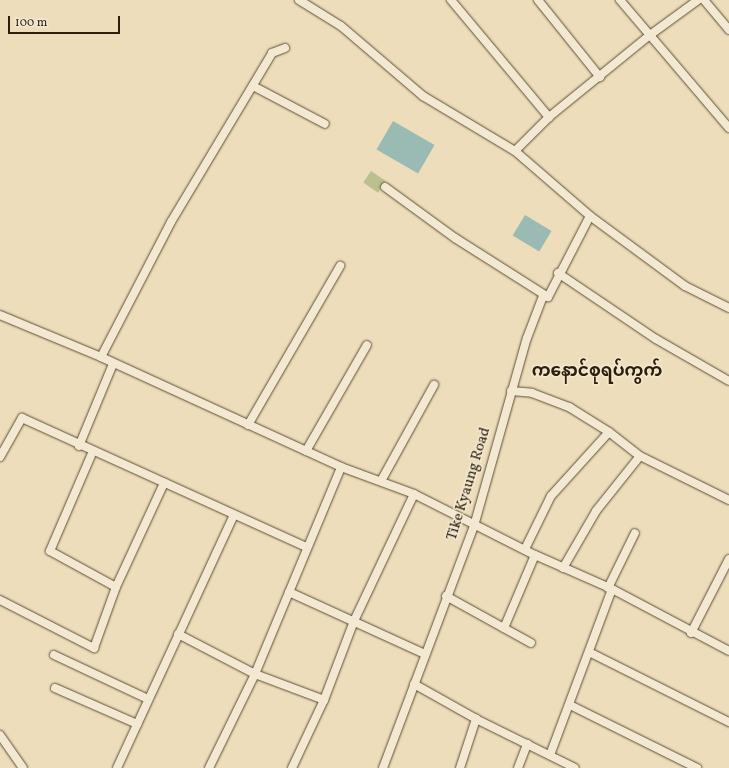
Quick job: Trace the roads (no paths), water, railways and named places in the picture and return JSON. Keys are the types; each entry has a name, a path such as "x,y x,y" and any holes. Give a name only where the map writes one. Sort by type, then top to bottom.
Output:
{"street":[{"path":"299,0 341,26 424,96 515,151 590,216 685,286 729,308"},
{"path":"450,0 549,117"},
{"path":"538,0 600,77"},
{"path":"620,0 729,128"},
{"path":"515,151 549,117 650,35 698,0"},
{"path":"704,0 729,30"},
{"path":"101,356 171,222 272,53 276,49 285,48"},
{"path":"253,86 325,124"},
{"path":"385,187 455,238 548,297"},
{"name":"Tike Kyaung Road","path":"383,768 446,596 474,526 511,391 543,296 548,297 558,273 590,216"},
{"path":"248,425 340,266"},
{"path":"558,273 656,339 729,381"},
{"path":"0,315 101,356 113,364 306,451 340,468 381,481 414,494 474,526 610,589 691,633 729,651"},
{"path":"306,451 367,345"},
{"path":"79,446 113,364"},
{"path":"381,481 434,385"},
{"path":"511,391 532,393 569,408 608,432 640,456 729,500"},
{"path":"0,457 22,418 79,446 307,547"},
{"path":"525,549 551,496 608,432"},
{"path":"93,451 50,551 116,587"},
{"path":"563,568 596,511 640,456"},
{"path":"209,768 255,674 340,468"},
{"path":"0,600 94,648 116,587 164,483"},
{"path":"292,768 324,700 354,621 414,494"},
{"path":"117,768 234,515"},
{"path":"550,755 570,705 610,589 635,533"},
{"path":"504,628 535,555"},
{"path":"691,633 729,559"},
{"path":"289,592 425,654"},
{"path":"446,596 531,643"},
{"path":"178,634 255,674 324,700"},
{"path":"589,652 729,722"},
{"path":"54,655 148,699"},
{"path":"414,684 476,719 575,768"},
{"path":"55,688 137,724"},
{"path":"570,705 697,768"},
{"path":"460,768 476,719"},
{"path":"0,735 23,768"},
{"path":"518,768 527,744"}],"water":[{"path":"393,121 435,145 418,174 376,150"},
{"path":"525,215 552,231 539,252 513,236"}],"district":[{"name":"ကနောင်စုရပ်ကွက်","path":"597,372"}]}
